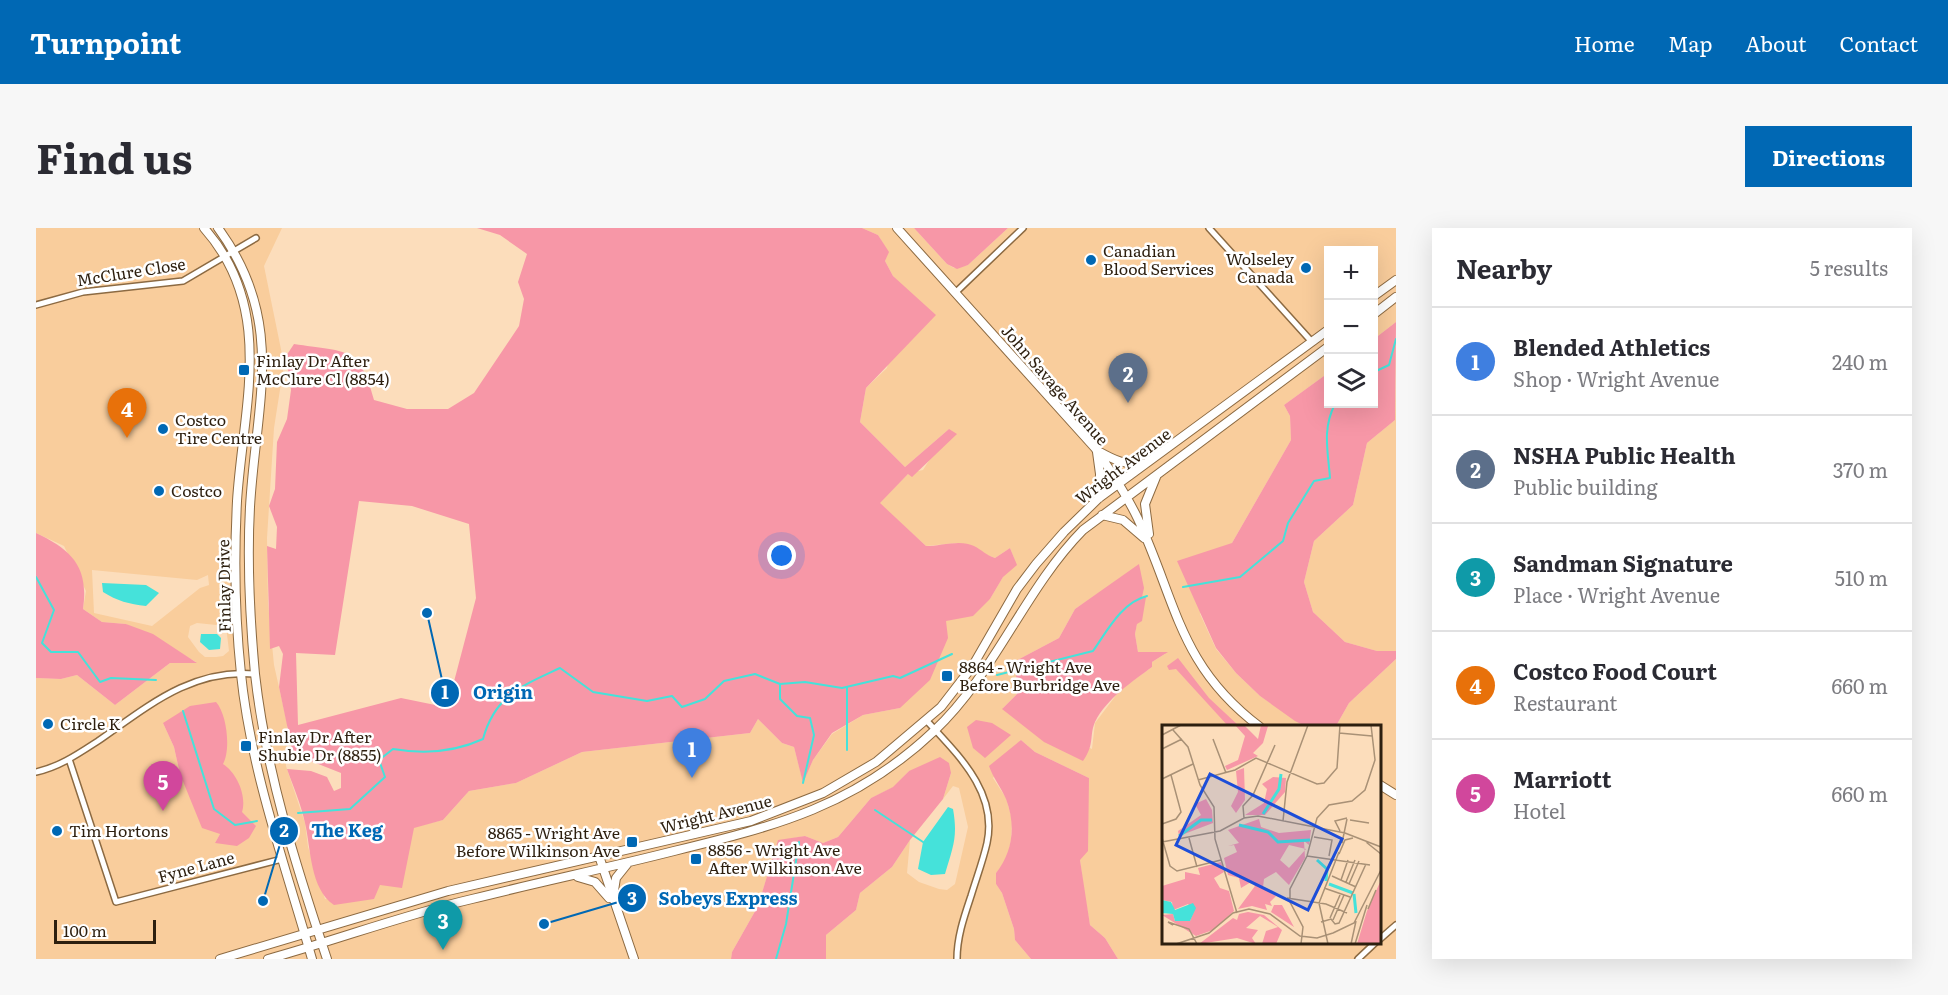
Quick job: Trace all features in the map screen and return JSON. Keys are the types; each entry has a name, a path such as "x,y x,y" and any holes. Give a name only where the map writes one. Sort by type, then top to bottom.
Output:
{"main road":[{"name":"Finlay Drive","path":"204,228 225,258 244,306 252,351 236,526 236,597 241,673 252,742 282,859 312,959"},
{"name":"Finlay Drive","path":"218,228 235,252 254,296 264,352 263,388 249,522 255,674 280,806 327,959"},
{"name":"John Savage Avenue","path":"897,228 1096,450 1126,496 1152,552 1187,644 1216,686 1259,725"},
{"path":"1378,293 1396,280"},
{"path":"1378,311 1396,297"},
{"name":"Wright Avenue","path":"220,959 318,931 393,905 751,821 803,803 857,774 927,721 972,667 1017,589 1036,564 1064,532 1099,498 1324,334"},
{"name":"Wright Avenue","path":"268,959 425,911 769,827 827,806 880,774 935,730 980,676 1051,564 1083,530 1324,351"},
{"path":"1096,450 1117,462 1133,465 1149,462"},
{"path":"1096,450 1100,474 1099,498"},
{"path":"1152,552 1144,504 1152,483 1160,471"},
{"path":"1102,515 1118,518 1135,528 1152,552"},
{"path":"1381,786 1396,795"},
{"path":"599,856 634,959"},
{"path":"613,902 616,878 628,862"},
{"path":"574,876 595,882 613,902"}],"street":[{"path":"955,293 1023,228"},
{"path":"1209,228 1312,342"},
{"name":"McClure Close","path":"36,305 83,292 183,280 225,258 256,238"},
{"path":"36,772 69,759 186,683 241,673 255,674"},
{"path":"927,721 976,779 984,796 989,826 987,843 962,925 957,959"},
{"name":"Fyne Lane","path":"69,759 116,902 282,859"},
{"path":"1381,938 1396,925"},
{"path":"1358,959 1374,944"}],"shaded area":[{"path":"36,228 282,228 264,266 284,364 274,428 267,538 268,603 274,665 287,723 286,766 305,823 308,847 325,899 380,885 414,827 443,820 469,791 516,783 582,752 750,733 758,719 782,743 794,747 803,782 813,760 832,734 863,715 900,708 945,621 990,599 1014,558 1010,548 995,558 956,543 926,546 879,503 909,473 923,470 949,429 905,467 860,422 866,388 887,368 904,288 893,276 885,261 888,252 878,235 862,228 914,228 947,264 954,268 968,265 1008,228 1396,228 1396,322 1378,336 1378,246 1324,246 1324,376 1284,405 1290,416 1291,440 1232,543 1200,614 1216,649 1236,673 1260,696 1304,725 1162,725 1162,944 1381,944 1381,725 1337,725 1349,703 1396,659 1396,959 1118,959 1105,938 1090,925 1084,891 1080,860 1089,778 1035,752 1021,740 993,778 1006,798 1012,819 1007,860 996,873 996,884 1002,893 1014,929 1015,940 1031,959 826,959 826,935 856,910 860,893 892,867 910,840 907,873 919,882 939,889 947,890 955,884 968,827 959,788 953,786 943,799 951,773 909,771 894,787 871,798 838,837 823,843 805,836 778,841 758,906 732,952 731,959 36,959 36,678 61,679 77,675 115,705 170,663 196,662 126,624 102,622 83,609 86,591 64,546 36,533","holes":["92,570 197,580 208,575 209,585 200,588 152,626 94,613","1097,594 1142,597 1135,634 1138,652 1165,654 1152,662 1152,667 1120,690 1095,723 1092,749 1003,708 1017,694 1016,674 1010,664 1059,638 1075,609","197,623 226,626 229,651 223,656 205,657 188,637 190,626","163,723 223,764 242,812 215,843 220,834 180,774 174,747"]},
{"path":"477,228 862,228 878,235 889,252 885,261 893,276 936,315 866,388 860,422 905,467 949,429 957,434 912,477 908,474 880,503 926,546 969,544 995,558 1010,548 1017,565 1003,577 990,599 973,616 946,621 948,638 930,680 900,708 863,715 832,733 813,760 803,783 794,747 782,743 758,719 750,733 582,752 516,783 469,791 443,820 414,828 402,888 380,885 374,899 334,905 326,898 316,879 303,816 287,769 311,771 327,777 334,791 341,788 341,773 293,754 279,687 283,654 279,646 270,649 267,546 276,549 277,527 269,506 275,489 277,442 287,419 291,390 286,356 294,344 326,348 348,354 363,369 374,400 407,409 448,409 474,393 519,326 524,299 518,282 527,254 500,235","holes":["359,501 412,506 469,524 476,598 451,693 445,707 401,698 298,725 296,653 335,655"]},
{"path":"914,228 1008,228 968,265 957,269 947,264"},
{"path":"1396,322 1395,420 1367,443 1353,505 1314,541 1304,582 1313,612 1345,642 1377,651 1396,651 1396,659 1349,703 1337,725 1303,725 1295,721 1260,696 1236,673 1216,648 1177,561 1232,543 1291,440 1290,416 1284,405 1324,376 1324,408 1378,408 1378,336"},
{"path":"1396,385 1396,651 1377,651 1345,642 1313,612 1304,582 1314,541 1353,505 1367,443 1395,420"},
{"path":"36,533 59,546 75,562 83,582 83,609 102,622 126,624 153,634 197,663 170,663 115,705 77,675 61,679 36,678"},
{"path":"1139,564 1144,588 1142,597 1146,597 1142,621 1137,624 1135,634 1138,652 1168,652 1152,662 1152,667 1120,691 1106,705 1095,722 1089,750 1083,761 1044,742 1002,709 1017,694 1016,674 1010,664 1059,638 1075,609"},
{"path":"1178,658 1209,698 1238,725 1227,725 1176,669 1169,670 1167,666"},
{"path":"216,702 223,715 227,732 227,750 223,764 233,773 240,785 243,799 242,812 256,826 249,838 237,846 215,843 220,834 202,828 180,774 174,747 163,723 190,706"},
{"path":"976,720 992,723 1011,735 985,758 973,748 967,727"},
{"path":"1021,740 1035,752 1089,778 1088,851 1080,860 1090,925 1105,938 1118,959 1031,959 1015,940 1014,929 1002,893 996,884 996,873 1009,847 1011,819 1006,799 989,766"},
{"path":"940,757 949,763 951,773 943,799 892,867 860,893 856,910 826,935 826,959 731,959 732,952 758,906 778,840 805,836 823,843 838,837 871,798 893,787 909,771"}],"water":[{"path":"102,583 146,585 159,593 146,606 134,604 118,600 103,592"},
{"path":"201,634 217,634 221,638 220,649 209,650 200,642"},
{"path":"948,807 953,809 954,819 955,835 952,849 945,874 931,875 918,869 923,842"}],"waterway":[{"path":"1378,370 1389,365 1396,339"},
{"path":"1183,587 1240,577 1283,541 1288,523 1314,481 1330,478 1327,431 1333,408"},
{"path":"36,577 54,610 42,643 51,652 78,652 100,682 111,678 156,680"},
{"path":"997,675 1093,651 1123,611 1130,604 1147,596"},
{"path":"298,813 350,809 385,777 379,760 393,749 439,751 461,747 483,739 488,724 503,702 522,687 560,668 593,692 647,701 672,696 682,707 705,699 724,681 755,674 780,684 805,682 842,688 893,676 900,678 952,654"},
{"path":"780,684 780,699 797,716 810,718 814,735 803,783"},
{"path":"847,687 847,750"},
{"path":"183,711 214,809 235,825 257,821"},
{"path":"875,810 923,842"},
{"path":"776,959 786,924 799,842"}],"place":[{"name":"Canadian Blood Services","path":"1091,260"},
{"name":"Wolseley Canada","path":"1306,268"},
{"name":"Finlay Dr After McClure Cl (8854)","path":"244,370"},
{"name":"NSHA Public Health","path":"1128,403"},
{"name":"Costco Tire Centre","path":"163,429"},
{"name":"Costco Food Court","path":"127,438"},
{"name":"Costco","path":"159,491"},
{"name":"Origin","path":"427,613"},
{"name":"8864 - Wright Ave Before Burbridge Ave","path":"947,676"},
{"name":"Circle K","path":"48,724"},
{"name":"Finlay Dr After Shubie Dr (8855)","path":"246,746"},
{"name":"Blended Athletics","path":"692,778"},
{"name":"Marriott","path":"163,811"},
{"name":"Tim Hortons","path":"57,831"},
{"name":"8865 - Wright Ave Before Wilkinson Ave","path":"632,842"},
{"name":"8856 - Wright Ave After Wilkinson Ave","path":"696,859"},
{"name":"The Keg","path":"263,901"},
{"name":"Sobeys Express","path":"544,924"},
{"name":"Sandman Signature","path":"443,950"}]}
